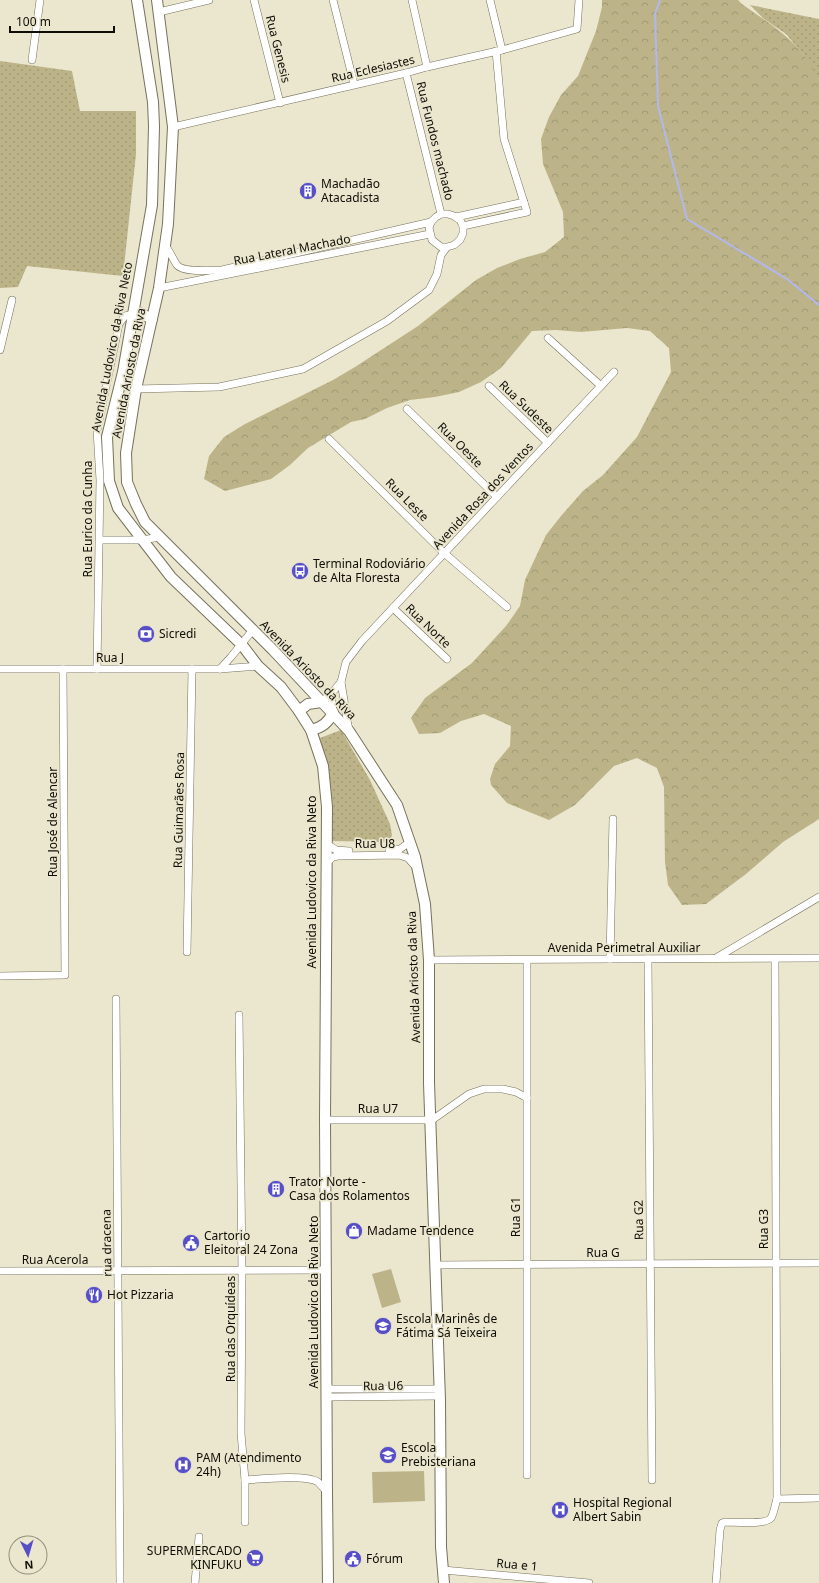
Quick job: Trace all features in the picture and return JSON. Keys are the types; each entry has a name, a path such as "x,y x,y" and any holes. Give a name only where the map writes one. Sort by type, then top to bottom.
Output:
{"street":[{"path":"32,60 40,0"},
{"name":"Avenida Ludovico da Riva Neto","path":"137,0 152,94 154,126 152,205 123,372 107,437 104,480 118,508 171,577 242,645 258,666 281,687 299,710 311,730 323,766 327,807 325,1120 328,1583"},
{"name":"Avenida Ariosto da Riva","path":"157,0 173,127 165,245 159,288 136,389 126,453 127,482 145,522 252,631 273,650 321,702 333,712 349,731 397,805 410,842 425,904 429,960 429,1083 432,1120 436,1265 441,1547 444,1583"},
{"path":"159,12 209,0"},
{"name":"Rua Genesis","path":"254,0 280,103"},
{"path":"334,0 354,84"},
{"path":"412,0 427,67"},
{"path":"463,226 527,212 504,139 499,50 490,0"},
{"name":"Rua Eclesiastes","path":"173,127 406,73 577,29 579,0"},
{"name":"Rua Fundos machado","path":"406,73 441,214"},
{"path":"456,217 524,202"},
{"path":"441,214 448,214 456,217 463,226 463,234 460,240 454,245 447,247 436,244 430,234 429,228 432,222 441,214"},
{"path":"165,245 180,267 201,270 222,270 432,222"},
{"name":"Rua Lateral Machado","path":"159,288 430,234"},
{"path":"136,389 219,387 303,369 387,321 429,290 437,274 441,255 447,247"},
{"path":"0,350 12,300"},
{"path":"133,314 140,313 152,319"},
{"name":"Rua Eurico da Cunha","path":"97,669 100,540 104,480 97,430 119,324 125,316 133,314"},
{"path":"548,338 601,386"},
{"path":"109,370 123,372"},
{"name":"Avenida Rosa dos Ventos","path":"321,702 331,694 341,682 346,662 362,642 614,372"},
{"name":"Rua Sudeste","path":"489,386 548,443"},
{"name":"Rua Oeste","path":"407,409 497,497"},
{"name":"Rua Leste","path":"329,439 444,553 506,607"},
{"path":"100,540 142,540 160,537"},
{"name":"Rua Norte","path":"393,608 447,659"},
{"path":"220,669 242,645 252,631"},
{"name":"Rua J","path":"0,669 220,669 258,666"},
{"name":"Rua José de Alencar","path":"0,976 65,975 63,669"},
{"name":"Rua Guimarães Rosa","path":"187,952 192,669"},
{"path":"341,682 349,731"},
{"path":"311,730 324,725 330,719 333,712 331,694"},
{"path":"299,710 308,704 321,702"},
{"path":"610,959 613,819"},
{"name":"Rua U8","path":"399,852 410,842"},
{"name":"Rua U8","path":"327,844 336,850 341,851 399,852 412,861 418,872"},
{"name":"Rua U8","path":"327,862 333,857 369,852"},
{"path":"714,959 819,897"},
{"name":"Rua G3","path":"775,958 777,1500"},
{"name":"Avenida Perimetral Auxiliar","path":"429,960 819,958"},
{"name":"Rua G2","path":"648,959 652,1480"},
{"name":"Rua G1","path":"527,960 527,1475"},
{"name":"rua dracena","path":"116,999 120,1583"},
{"name":"Rua das Orquídeas","path":"239,1015 242,1271 241,1433 245,1522"},
{"path":"432,1120 468,1094 484,1089 503,1089 516,1092 527,1098"},
{"name":"Rua U7","path":"325,1120 432,1120"},
{"name":"Rua G","path":"436,1265 819,1263"},
{"name":"Rua Acerola","path":"0,1271 327,1270"},
{"name":"Rua U6","path":"327,1393 439,1393"},
{"path":"244,1480 287,1478 310,1479 317,1482 327,1492"},
{"path":"716,1583 720,1525 725,1522 762,1522 769,1520 772,1517 777,1500 819,1498"},
{"path":"195,1583 199,1538"},
{"name":"Rua e 1","path":"443,1570 589,1583"}],"green space":[{"path":"602,0 738,0 776,28 796,46 805,56 819,81 819,819 783,842 746,874 706,904 682,905 668,885 665,862 664,787 657,768 637,758 614,766 575,805 549,820 507,803 491,785 490,779 495,764 510,746 511,726 484,714 461,721 440,733 419,734 411,718 425,698 472,663 506,626 520,606 525,580 546,535 583,491 603,475 637,437 671,372 669,348 650,331 627,328 581,332 556,330 532,331 501,368 481,382 459,392 410,400 387,408 365,419 351,422 308,448 290,465 271,479 225,491 204,479 209,456 224,437 245,424 333,380 355,367 418,326 476,280 497,268 520,259 545,252 564,237 563,212 543,164 541,139 549,117 561,95 578,76 596,31 602,7"},
{"path":"750,5 819,19 819,81 803,54 786,34 764,19"},
{"path":"0,61 72,71 80,111 136,111 136,154 123,276 27,266 18,287 0,288"},
{"path":"341,730 370,780 390,824 392,835 390,842 332,841 333,806 320,738"},
{"path":"391,1269 401,1302 382,1308 372,1274"},
{"path":"424,1471 425,1501 373,1503 372,1472"}],"waterway":[{"path":"660,0 655,14 658,106 687,219 787,279 819,305"}],"place":[{"name":"Machadão Atacadista","path":"308,191"},
{"name":"Terminal Rodoviário de Alta Floresta","path":"300,571"},
{"name":"Sicredi","path":"146,634"},
{"name":"Trator Norte - Casa dos Rolamentos","path":"276,1189"},
{"name":"Madame Tendence","path":"354,1231"},
{"name":"Cartorio Eleitoral 24 Zona","path":"191,1243"},
{"name":"Hot Pizzaria","path":"94,1295"},
{"name":"Escola Marinês de Fátima Sá Teixeira","path":"383,1326"},
{"name":"Escola Prebisteriana","path":"388,1455"},
{"name":"PAM (Atendimento 24h)","path":"183,1465"},
{"name":"Hospital Regional Albert Sabin","path":"560,1510"},
{"name":"SUPERMERCADO KINFUKU","path":"255,1558"},
{"name":"Fórum","path":"353,1559"}]}
